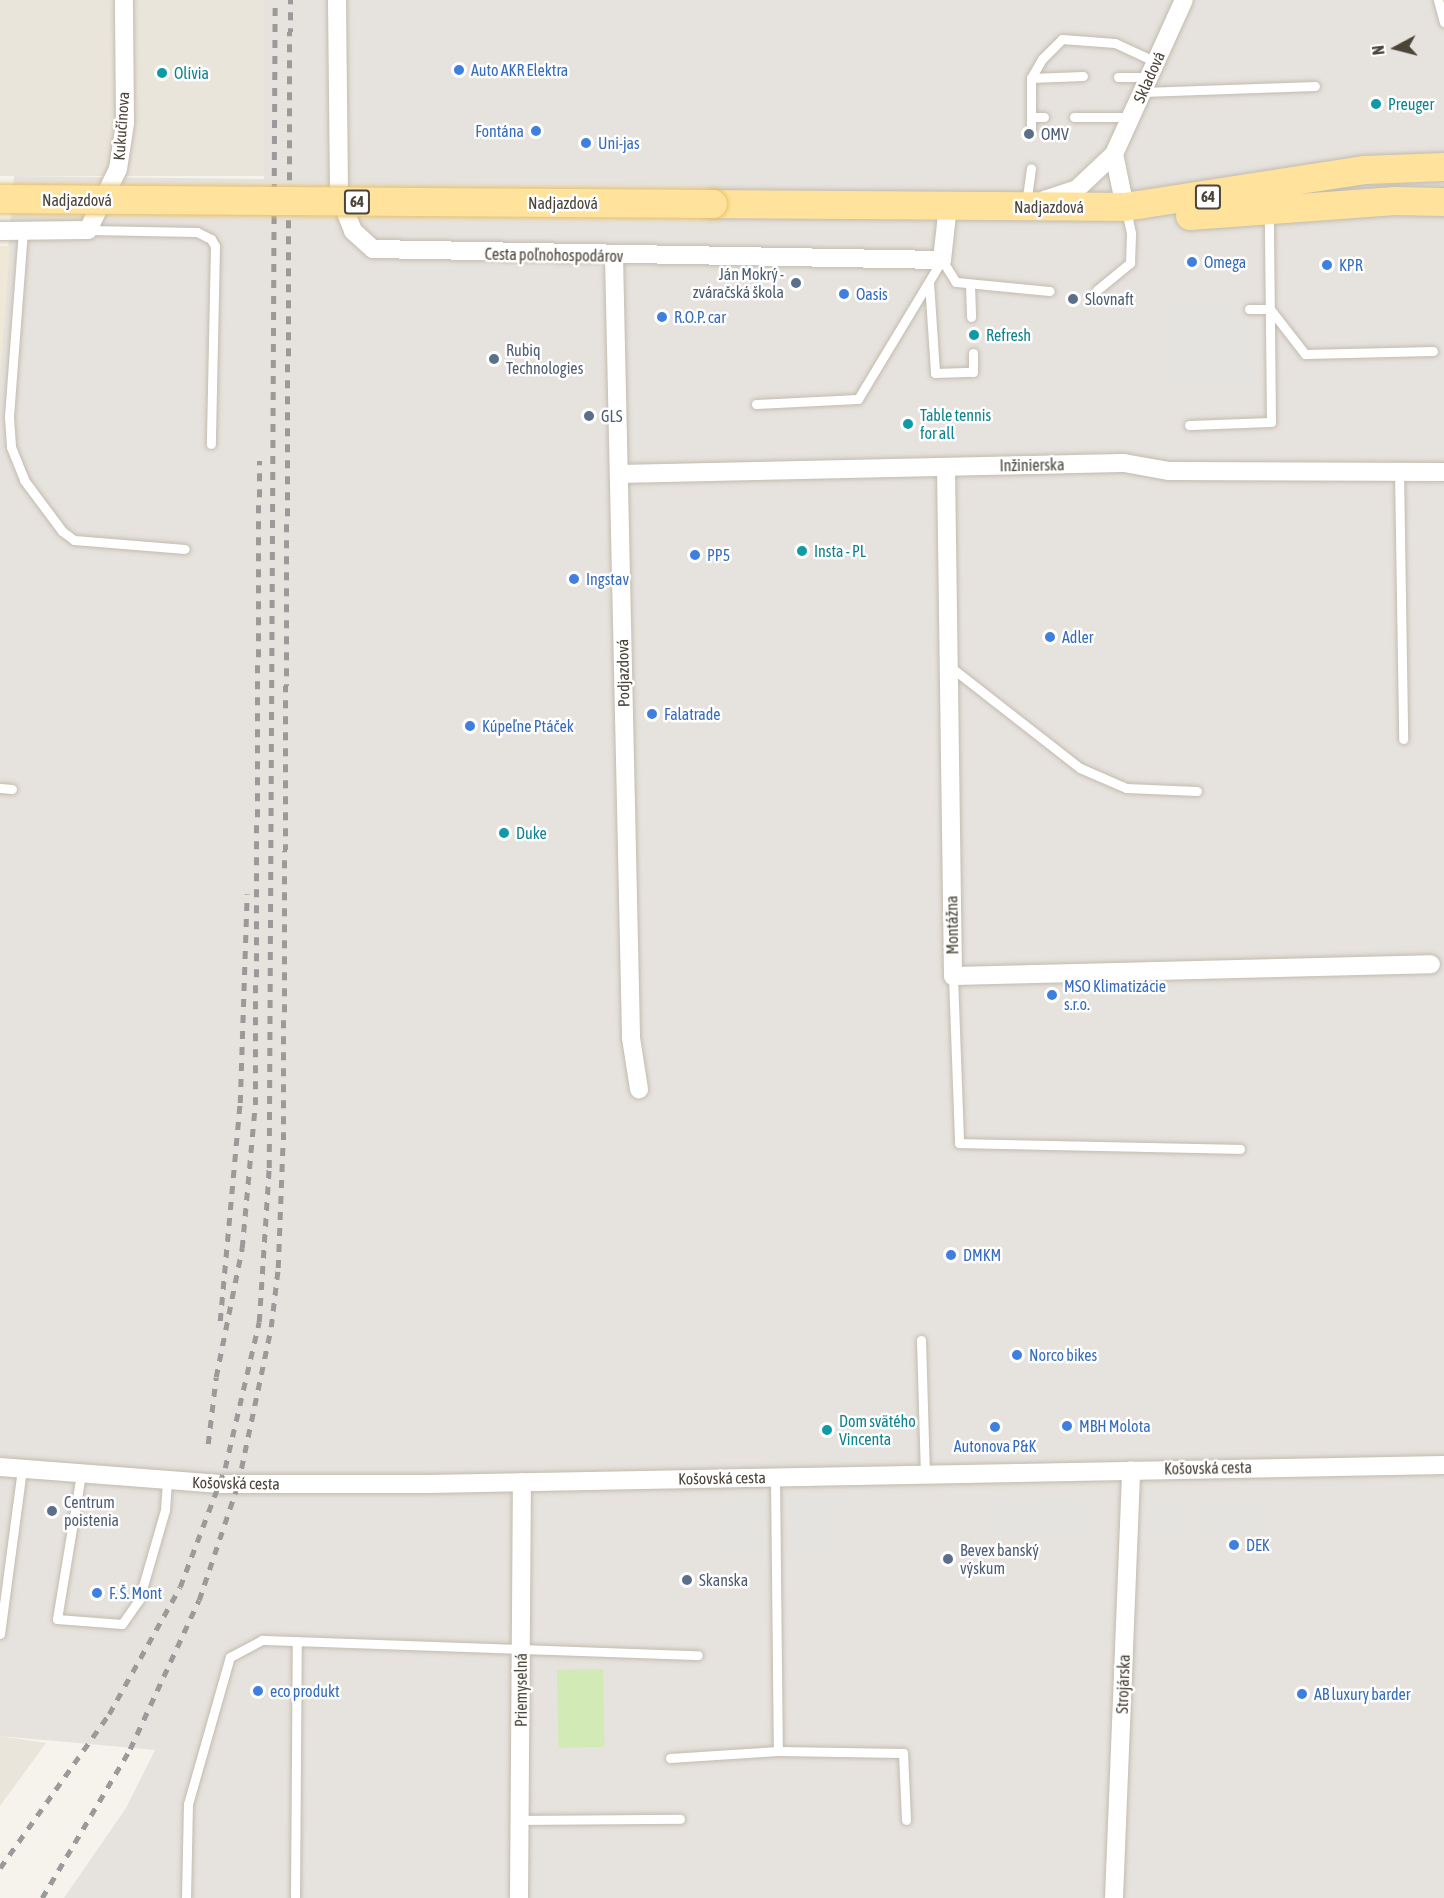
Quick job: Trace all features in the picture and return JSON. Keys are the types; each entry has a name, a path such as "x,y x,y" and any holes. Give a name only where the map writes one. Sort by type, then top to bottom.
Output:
{"main road":[{"name":"Nadjazdová","path":"0,199 1125,207 1194,216 1365,170 1437,166"},
{"name":"Nadjazdová","path":"1269,197 1444,202"}],"street":[{"name":"Kukučínova","path":"88,230 118,169 123,134 124,0"},
{"name":"Cesta poľnohospodárov","path":"337,0 339,196 345,218 362,243 389,252 942,260"},
{"name":"Skladová","path":"1026,207 1077,189 1114,154 1184,0"},
{"path":"1114,154 1125,207"},
{"path":"942,260 948,206"},
{"path":"0,231 88,230"},
{"name":"Podjazdová","path":"614,256 631,1038 639,1089"},
{"name":"Inžinierska","path":"619,474 1124,463 1169,471 1399,470 1444,472"},
{"name":"Montážna","path":"946,467 953,976 1431,964"},
{"name":"Košovská cesta","path":"0,1467 167,1481 522,1482 1444,1465"},
{"name":"Strojárska","path":"1114,1898 1131,1470"},
{"name":"Priemyselná","path":"519,1898 522,1482"}],"lane":[{"path":"1438,0 1444,22"},
{"path":"1031,130 1031,78 1042,59 1062,39 1115,43 1149,77"},
{"path":"1031,78 1083,76"},
{"path":"1118,77 1315,87"},
{"path":"1031,117 1044,117"},
{"path":"1074,117 1131,117"},
{"path":"1026,207 1031,168"},
{"path":"1189,425 1271,422 1269,197"},
{"path":"1097,290 1130,263 1131,233 1125,207"},
{"path":"23,230 9,417 16,464 62,531 75,540 185,549"},
{"path":"88,230 197,232 211,239 217,254 211,444"},
{"path":"756,404 858,399 942,260 956,282 1050,291"},
{"path":"929,282 935,373 973,372 973,353"},
{"path":"970,285 971,317"},
{"path":"1249,309 1270,309"},
{"path":"1270,309 1305,354 1433,351"},
{"path":"1399,470 1403,739"},
{"path":"948,665 1080,768 1126,788 1197,791"},
{"path":"0,788 12,789"},
{"path":"953,976 959,1143 1240,1149"},
{"path":"921,1340 926,1473"},
{"path":"0,1634 4,1576 22,1470"},
{"path":"81,1474 57,1619 122,1624 139,1600 165,1510 167,1481"},
{"path":"775,1477 778,1751"},
{"path":"186,1898 188,1804 230,1657 262,1640 698,1655"},
{"path":"295,1898 297,1641"},
{"path":"670,1758 778,1751 903,1753 906,1820"},
{"path":"520,1820 680,1820"}],"shaded area":[{"path":"0,0 264,0 264,176 0,176"},
{"path":"264,0 1444,0 1444,1898 64,1898 126,1808 155,1750 0,1736 0,352 14,176 264,179"},
{"path":"0,246 10,246 0,378"},
{"path":"1248,295 1251,388 1163,391 1160,298"},
{"path":"841,1496 842,1560 787,1560 787,1503 793,1497"},
{"path":"1070,1496 1094,1511 1094,1535 987,1537 986,1498"},
{"path":"1274,1497 1275,1532 1201,1535 1200,1500"},
{"path":"761,1498 765,1504 766,1557 722,1558 721,1499"},
{"path":"1142,1499 1183,1499 1183,1540 1142,1540"},
{"path":"0,1736 46,1743 0,1806"},
{"path":"535,1836 547,1836 547,1898 535,1898"}],"green space":[{"path":"603,1669 604,1747 558,1748 557,1670"}],"railway":[{"path":"0,1868 109,1714 180,1587 225,1468 259,1322 269,1168 275,0"},
{"path":"42,1898 130,1749 199,1600 238,1484 271,1327 278,1268 283,1140 290,0"},
{"path":"208,1444 216,1377 242,1248 255,1105 259,461"},
{"path":"220,1321 240,1103 247,894"}],"place":[{"name":"Auto AKR Elektra","path":"459,70"},
{"name":"Olívia","path":"162,73"},
{"name":"Preuger","path":"1376,104"},
{"name":"Fontána","path":"536,131"},
{"name":"OMV","path":"1029,134"},
{"name":"Uni-jas","path":"586,143"},
{"name":"Omega","path":"1192,262"},
{"name":"KPR","path":"1327,265"},
{"name":"Ján Mokrý - zváračská škola","path":"796,283"},
{"name":"Oasis","path":"844,294"},
{"name":"Slovnaft","path":"1073,299"},
{"name":"R.O.P. car","path":"662,317"},
{"name":"Refresh","path":"974,335"},
{"name":"Rubiq Technologies","path":"494,359"},
{"name":"GLS","path":"589,416"},
{"name":"Table tennis for all","path":"908,424"},
{"name":"Insta - PL","path":"802,551"},
{"name":"PP5","path":"695,555"},
{"name":"Ingstav","path":"574,579"},
{"name":"Adler","path":"1050,637"},
{"name":"Falatrade","path":"652,714"},
{"name":"Kúpeľne Ptáček","path":"470,726"},
{"name":"Duke","path":"504,833"},
{"name":"MSO Klimatizácie s.r.o.","path":"1052,995"},
{"name":"DMKM","path":"951,1255"},
{"name":"Norco bikes","path":"1017,1355"},
{"name":"MBH Molota","path":"1067,1426"},
{"name":"Autonova P&K","path":"995,1427"},
{"name":"Dom svätého Vincenta","path":"827,1430"},
{"name":"Centrum poistenia","path":"52,1511"},
{"name":"DEK","path":"1234,1545"},
{"name":"Bevex banský výskum","path":"948,1559"},
{"name":"Skanska","path":"687,1580"},
{"name":"F. Š. Mont","path":"97,1593"},
{"name":"eco produkt","path":"258,1691"},
{"name":"AB luxury barder","path":"1302,1694"}]}
